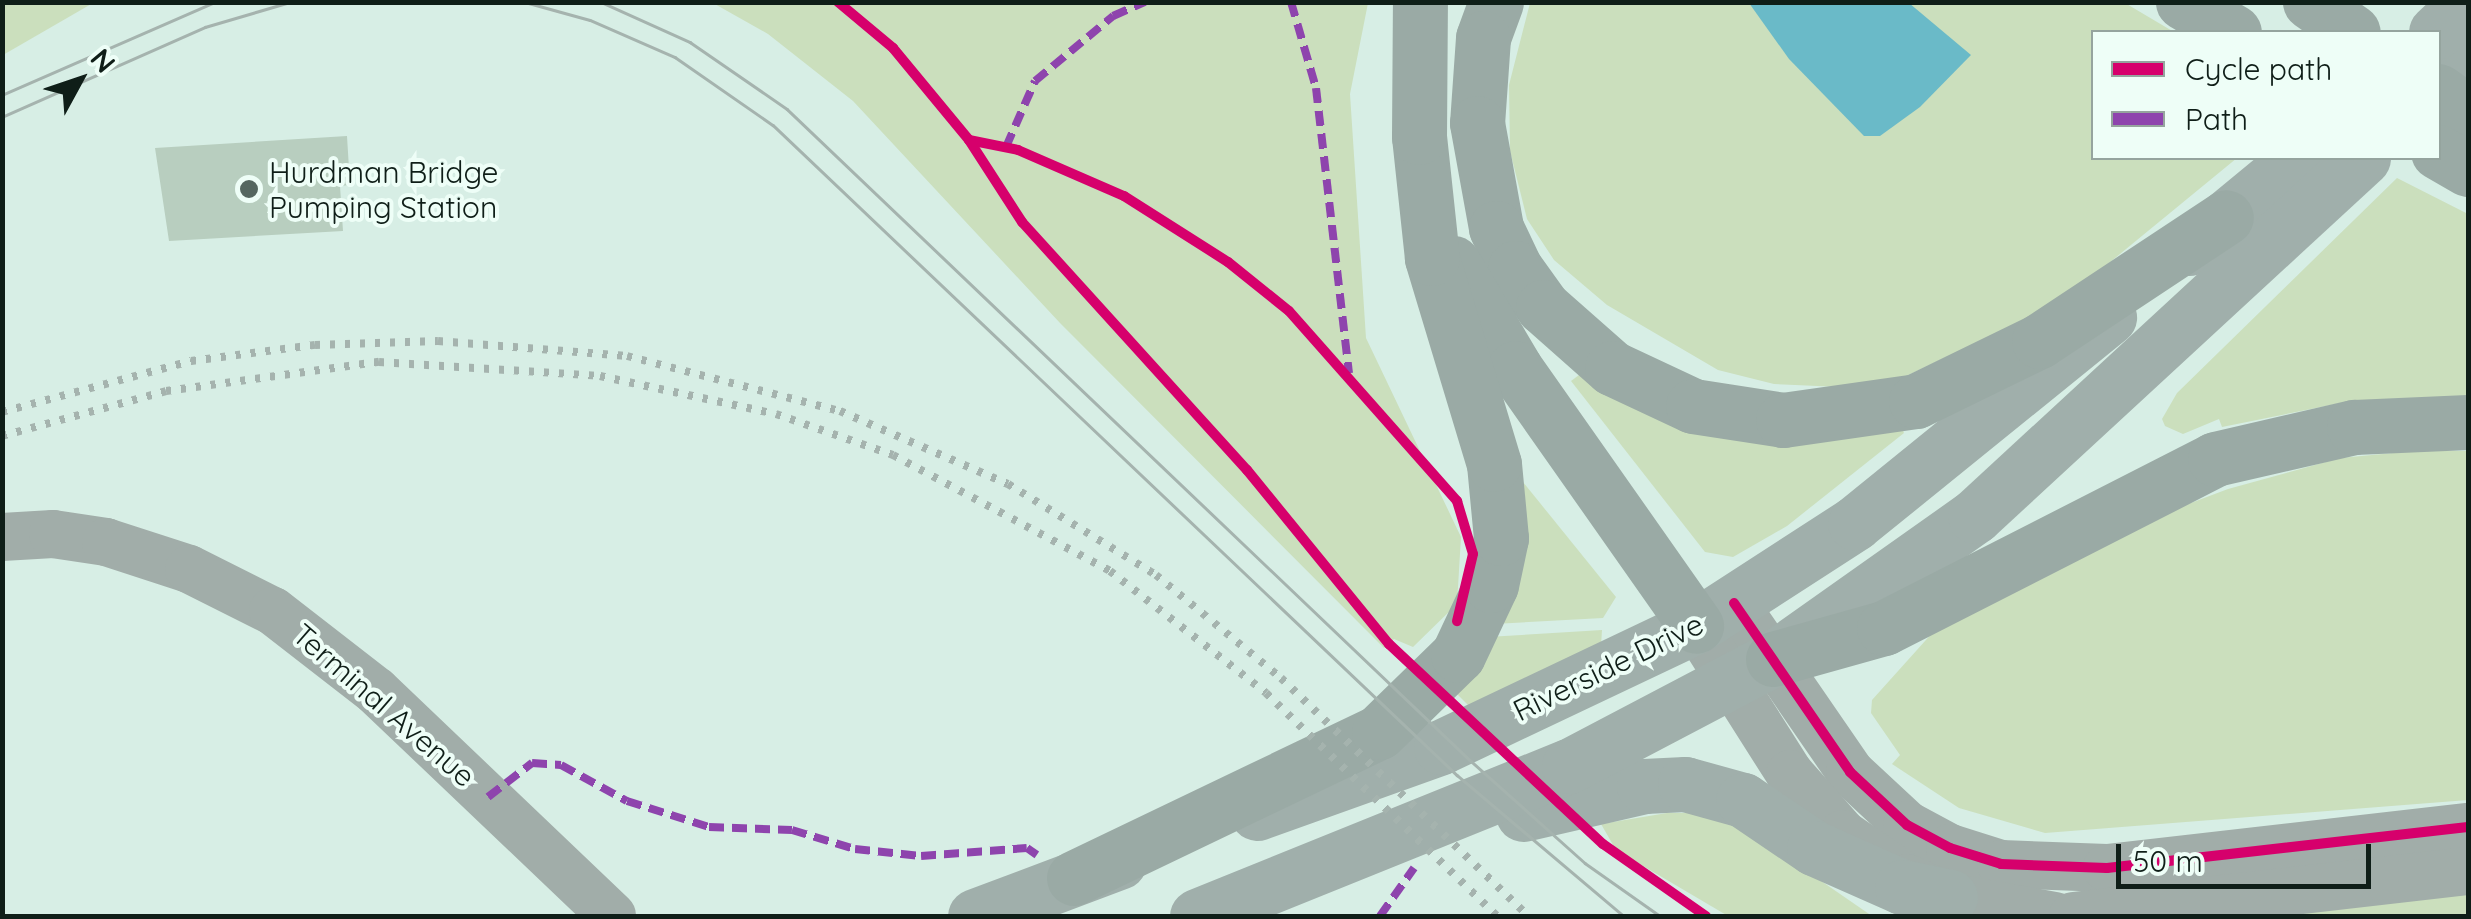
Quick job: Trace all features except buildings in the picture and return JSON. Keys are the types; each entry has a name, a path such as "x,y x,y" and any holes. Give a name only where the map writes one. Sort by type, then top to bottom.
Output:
{"highway":[{"path":"1074,878 1379,732 1435,684 1474,627 1501,538 1498,500 1480,416 1445,318 1425,196 1417,94 1420,2"},
{"path":"1496,2 1482,38 1477,124 1496,228 1515,268 1543,307 1612,368 1693,406 1783,420 1916,402 2039,342 2226,217"},
{"path":"2183,2 2231,30"},
{"path":"2310,2 2350,30"},
{"path":"2449,2 2468,15"},
{"path":"2441,91 2468,112"},
{"path":"2441,154 2468,169"},
{"path":"1425,196 1487,325 1715,614"},
{"path":"1753,671 1884,628 2215,459 2354,427 2468,422"}],"main road":[{"path":"2438,30 2468,2"},
{"path":"2441,86 2468,59"},
{"name":"Riverside Drive","path":"975,916 1441,747 1715,614 1928,468 2296,160"},
{"path":"1197,916 1569,766 1753,671 1975,516 2361,160"},
{"path":"1350,856 1644,786 1681,783 1743,800 1814,848 1902,887 1950,897"}],"street":[{"name":"Terminal Avenue","path":"2,537 53,534 106,542 189,569 272,610 376,691 612,916"},
{"path":"1715,614 1753,671 1874,797 1950,848 2002,864 2107,868 2468,827"},
{"path":"1753,671 1790,774 1843,834 1907,878 1950,897 2055,916"},
{"path":"2073,916 2468,871"}],"green space":[{"path":"3,2 93,2 93,3 3,55"},
{"path":"713,3 1368,3 1350,94 1366,338 1461,537 1457,604 1413,647 1394,639 1384,648 1060,323 853,101 768,34"},
{"path":"1530,3 2125,3 2171,30 2091,30 2091,160 2235,160 2059,304 1904,377 1840,387 1774,384 1718,370 1607,305 1554,260 1527,219 1510,151 1509,85"},
{"path":"2397,178 2468,214 2468,397 2351,401 2222,427 2219,419 2183,434 2165,426 2162,419 2177,393"},
{"path":"1579,375 1898,419 1904,433 1787,526 1733,557 1705,552 1571,381"},
{"path":"2468,451 2468,800 2045,833 1959,808 1892,764 1900,755 1871,713 1872,700 1934,631 2122,529 2228,489 2340,458"},
{"path":"1523,482 1616,597 1603,618 1494,624"},
{"path":"1602,630 1601,646 1470,707 1449,686 1487,637"},
{"path":"1667,813 1701,813 1750,832 1872,916 1728,916 1616,850 1601,824"},
{"path":"2468,893 2468,916 2276,916"}],"water":[{"path":"1749,3 1909,3 1971,55 1920,107 1880,136 1864,136 1789,59"}],"tram line":[{"path":"2,95 215,2"},
{"path":"2,117 205,27 290,2"},
{"path":"525,2 590,20 675,57 773,125 1457,775 1624,916"},
{"path":"601,2 690,42 787,109 1471,761 1585,863 1660,916"}],"railway":[{"path":"2,412 191,361 315,345 438,341 627,356 840,411 1008,484 1156,575 1281,678 1528,916"},
{"path":"2,436 166,391 379,362 600,376 776,414 893,455 1110,571 1266,693 1497,916"}],"marked path":[{"path":"1006,147 1035,81 1113,16 1145,2"},
{"path":"1291,2 1316,88 1349,373"},
{"path":"488,797 532,763 561,765 627,801 709,827 792,830 855,849 921,856 1027,848 1037,855"},
{"path":"1380,916 1414,868"}],"cycle path":[{"path":"838,2 893,48 969,140 1022,222 1247,470 1389,644 1603,844 1706,916"},
{"path":"969,140 1018,150 1124,196 1228,262 1289,311 1457,501 1473,554 1457,621"},
{"path":"1734,603 1850,772 1907,825 1950,848 2001,864 2107,868 2468,827"}],"place":[{"name":"Hurdman Bridge Pumping Station","path":"249,189"}]}
